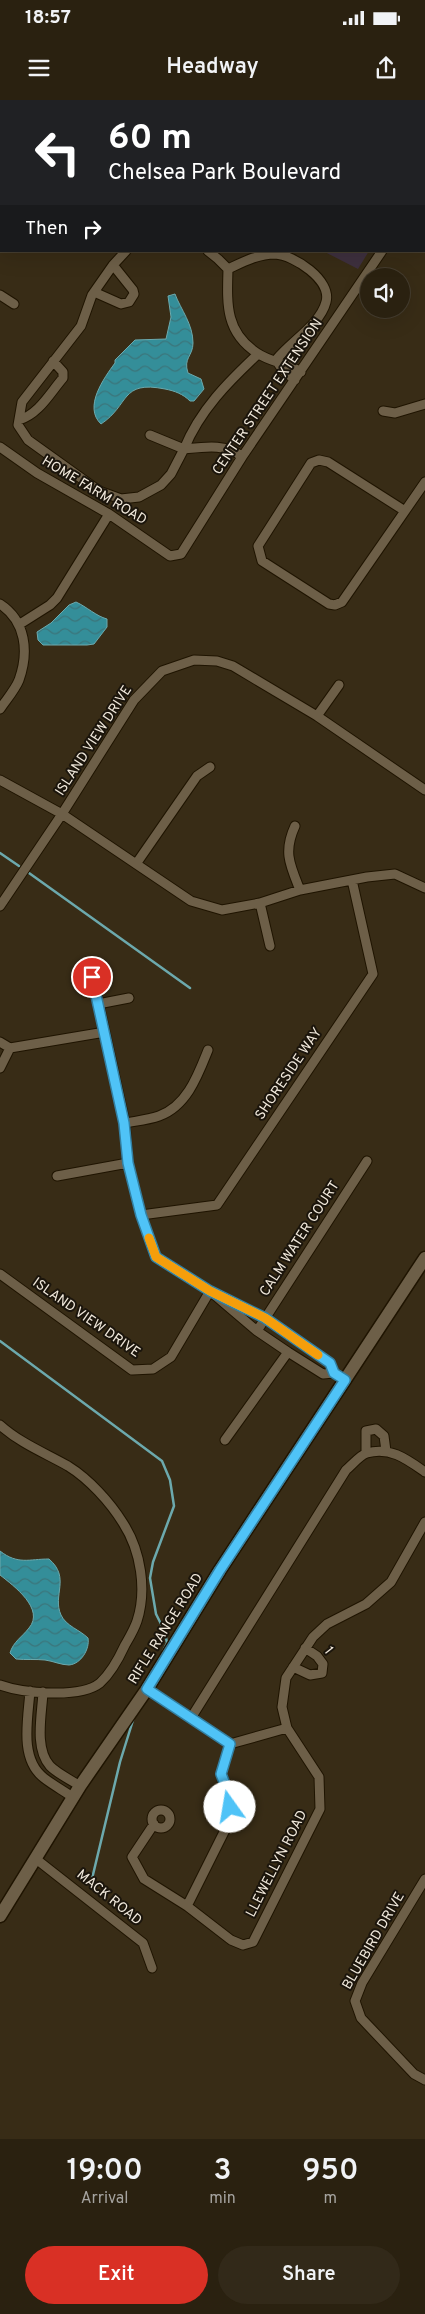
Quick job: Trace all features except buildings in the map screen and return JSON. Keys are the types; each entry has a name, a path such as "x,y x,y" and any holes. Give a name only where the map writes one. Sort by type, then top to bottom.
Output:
{"main road":[{"name":"RIFLE RANGE ROAD","path":"0,1916 80,1786 147,1689 220,1570 425,1258"}],"street":[{"path":"125,252 113,265 94,292 81,326 22,402 18,425 28,440 98,491 121,499 139,497 160,485 171,474 193,427 214,399 258,354"},
{"path":"209,252 228,269 227,303 232,326 258,354 290,365 300,372"},
{"name":"CENTER STREET EXTENSION","path":"176,556 181,554 242,457 381,252"},
{"path":"228,269 256,256 276,254 292,260 317,275 324,287 326,301 319,319 297,337 276,360"},
{"path":"94,292 121,304 129,302 134,294 133,290 113,265"},
{"path":"0,295 14,304"},
{"path":"276,360 282,369 295,380"},
{"path":"19,420 30,417 63,378 62,372 53,361"},
{"path":"383,410 395,413 425,404"},
{"path":"150,435 184,449 227,448 237,452 242,457"},
{"name":"HOME FARM ROAD","path":"0,447 36,473 109,514 170,556 176,556"},
{"path":"405,511 328,462 319,460 311,463 261,540 258,546 259,554 262,561 329,604 342,602 405,511 425,482"},
{"path":"20,624 50,605 57,598 109,514"},
{"path":"0,604 16,617 20,624 24,648 22,671 18,682 0,709"},
{"name":"ISLAND VIEW DRIVE","path":"0,906 62,814 134,700 162,671 194,660 217,662 233,666 317,716 425,790"},
{"path":"317,716 339,685"},
{"path":"136,864 197,776 210,767"},
{"path":"2,785 20,792 62,814 191,901 222,910 260,903 300,890 395,874 425,888"},
{"path":"294,826 288,842 289,864 300,890"},
{"name":"SHORESIDE WAY","path":"141,1215 217,1205 373,974 352,880"},
{"path":"260,903 270,946"},
{"path":"90,964 124,1123 128,1163 141,1215 156,1257 210,1291 265,1318 330,1363 334,1373 345,1380"},
{"path":"98,1004 129,998"},
{"path":"0,1042 10,1048 105,1032"},
{"path":"0,1068 10,1048"},
{"path":"124,1123 159,1116 181,1102 196,1078 208,1050"},
{"name":"CALM WATER COURT","path":"256,1331 367,1161"},
{"path":"57,1176 128,1163"},
{"name":"ISLAND VIEW DRIVE","path":"0,1274 132,1370 153,1369 170,1357 210,1291"},
{"path":"210,1291 256,1331 323,1374 334,1373"},
{"path":"225,1440 288,1352"},
{"path":"0,1425 29,1446 70,1467 102,1495 124,1524 138,1554 142,1587 137,1621 119,1659 99,1684 81,1691 43,1692 12,1689 0,1684"},
{"path":"366,1453 366,1431 376,1428 384,1436 386,1451"},
{"path":"191,1718 346,1470 366,1453 390,1451 412,1462 425,1472"},
{"name":"LLEWELLYN ROAD","path":"154,1824 132,1858 144,1879 187,1906 231,1940 243,1945 253,1942 320,1809 319,1777 288,1728 282,1707 286,1678 312,1637 327,1624 366,1604 391,1582 425,1522"},
{"name":"1","path":"293,1667 310,1675 322,1673 323,1664 317,1656 305,1648"},
{"path":"147,1689 230,1744 288,1728"},
{"path":"30,1692 27,1744 32,1764 42,1777 74,1798"},
{"path":"43,1692 41,1742 44,1758 52,1767 80,1786"},
{"path":"187,1906 231,1818 230,1797 221,1774 230,1744"},
{"name":"MACK ROAD","path":"36,1859 143,1943 152,1968"},
{"name":"BLUEBIRD DRIVE","path":"425,1879 362,1983 355,2001 361,2018 414,2074 425,2080"}],"shaded area":[{"path":"325,252 368,252 358,269"}],"water":[{"path":"175,294 189,323 192,336 193,347 187,360 188,373 201,379 204,389 194,401 190,401 182,395 169,390 151,387 140,388 127,396 110,417 101,424 96,417 94,409 101,384 115,363 115,360 135,340 166,339 171,317 168,296"},
{"path":"76,602 107,619 107,627 94,644 43,645 38,640 37,632 51,623 69,605"},
{"path":"0,1551 18,1560 49,1559 55,1566 60,1580 58,1600 61,1615 66,1622 88,1638 88,1647 84,1655 77,1662 69,1665 45,1660 16,1659 10,1653 15,1643 29,1628 33,1621 33,1613 26,1598 0,1575"}],"waterway":[{"path":"0,853 19,866"},
{"path":"29,873 190,988"},
{"path":"0,1341 162,1461 170,1480 174,1506 153,1562 150,1578 156,1614 165,1632 167,1643 163,1651"},
{"path":"91,1883 120,1762 134,1717"}],"slow traffic":[{"path":"149,1238 156,1257 210,1291 265,1318 318,1355"}],"route":[{"path":"92,977 124,1123 128,1163 141,1215 156,1257 210,1291 265,1318 330,1363 334,1373 345,1380 220,1570 147,1689 230,1744 221,1774 230,1797 230,1807"}]}
